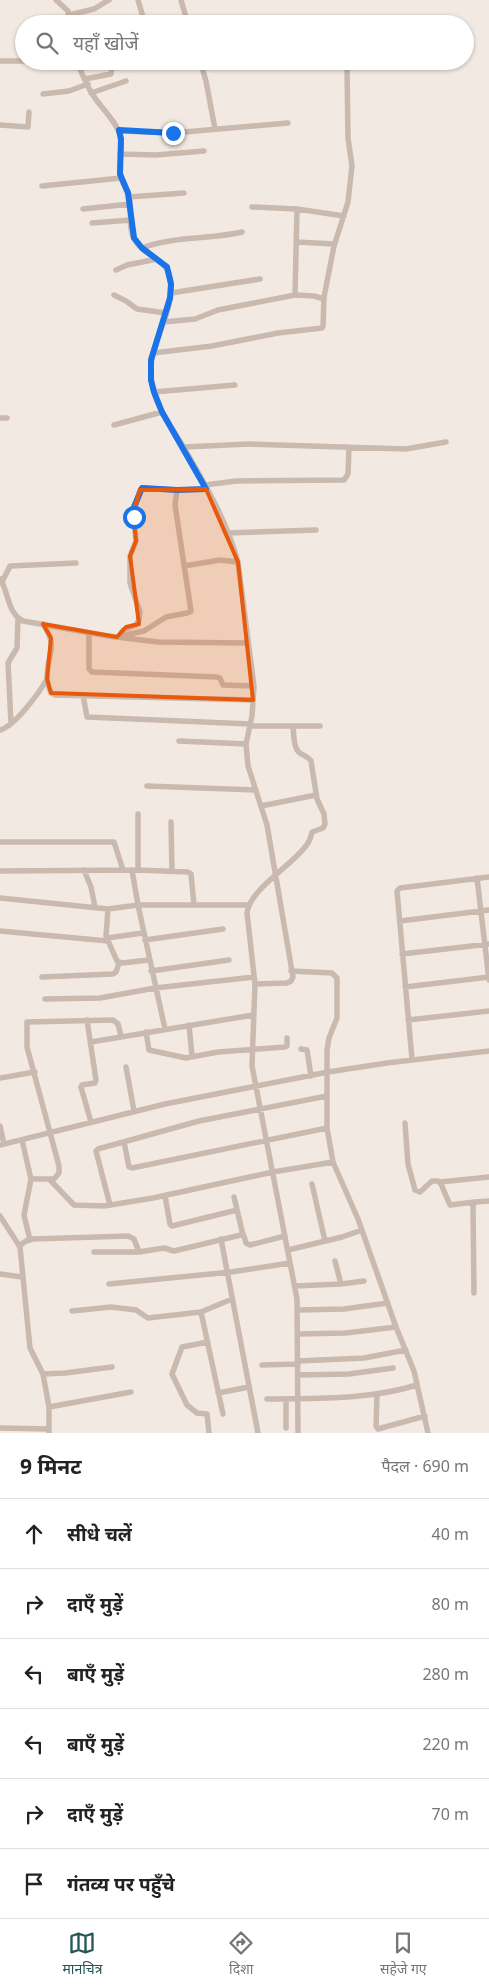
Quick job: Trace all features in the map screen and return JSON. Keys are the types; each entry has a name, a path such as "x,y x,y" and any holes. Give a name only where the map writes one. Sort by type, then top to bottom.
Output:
{"street":[{"path":"56,0 66,8 69,15 94,9 109,0"},
{"path":"138,0 142,15"},
{"path":"181,0 185,15"},
{"path":"0,61 15,61"},
{"path":"80,70 92,92 119,130 121,139 121,178 129,197 134,238 142,248 167,267 170,273 171,293 151,360 151,380 154,392 162,412 184,447 228,533 238,562 254,686 254,700 246,744 248,766 266,825 292,980 289,982 255,984"},
{"path":"43,94 68,91 86,82 111,74 111,70"},
{"path":"202,70 215,129"},
{"path":"153,353 320,329 323,326 324,299 334,244 348,202 352,166 348,138 347,70"},
{"path":"92,92 126,81"},
{"path":"0,125 28,127 29,112"},
{"path":"119,130 173,133 288,123"},
{"path":"120,154 156,155 204,151"},
{"path":"42,186 121,178"},
{"path":"129,197 184,193"},
{"path":"83,209 130,204"},
{"path":"252,207 297,209 344,216"},
{"path":"295,295 297,209"},
{"path":"92,223 131,220"},
{"path":"142,248 164,241 216,238 242,232"},
{"path":"296,242 334,244"},
{"path":"116,270 127,265 157,259"},
{"path":"171,293 260,279"},
{"path":"114,295 137,309 166,313"},
{"path":"163,322 197,318 218,310 295,295 314,296 324,299"},
{"path":"154,392 234,385"},
{"path":"114,425 162,412"},
{"path":"0,418 7,418"},
{"path":"184,447 249,444 406,449 446,442"},
{"path":"116,636 126,627 137,624 140,618 140,612 130,583 130,556 136,541 133,513 139,491 142,488 177,490 236,482 344,480 348,474 349,447"},
{"path":"116,636 144,631 166,617 190,612 191,608 175,505 177,490"},
{"path":"228,533 316,530"},
{"path":"184,566 220,560 238,562"},
{"path":"76,563 10,566 1,581 3,596 18,618 23,621 89,633 158,642 248,643"},
{"path":"11,723 9,661 17,648 18,618"},
{"path":"0,730 11,723 31,702 47,679 52,642 50,634 43,624"},
{"path":"89,633 89,669 92,672 217,677 220,678 223,685 254,686"},
{"path":"47,679 52,694 254,700"},
{"path":"83,695 87,717 250,725 320,726"},
{"path":"293,726 296,748 312,761 316,795 325,824 323,828 312,832 307,845 275,875 249,905 247,914 255,984 252,1066 298,1310 298,1433"},
{"path":"179,741 246,744"},
{"path":"147,786 256,790"},
{"path":"261,806 316,795"},
{"path":"138,814 135,870 138,905 165,1029"},
{"path":"171,822 172,871"},
{"path":"0,842 114,842 123,870"},
{"path":"0,870 135,870 191,873 194,905"},
{"path":"84,870 91,887 95,907"},
{"path":"412,1059 397,891 400,888 489,876"},
{"path":"405,987 489,978 487,944 477,878"},
{"path":"0,898 108,909 138,905 249,905"},
{"path":"42,977 113,974 116,972 119,962 108,939 108,909"},
{"path":"400,921 489,910"},
{"path":"145,940 222,929"},
{"path":"0,931 108,939 144,933"},
{"path":"402,954 487,944"},
{"path":"119,962 149,960"},
{"path":"151,971 229,960"},
{"path":"291,971 332,973 337,978 337,1018 328,1043 326,1128 333,1162 362,1230 406,1350 417,1385 428,1433"},
{"path":"45,999 100,998 155,988 254,977"},
{"path":"408,1020 489,1011"},
{"path":"91,1042 253,1015"},
{"path":"87,1020 96,1081 81,1087 91,1122"},
{"path":"51,1181 57,1176 59,1166 27,1047 27,1022 115,1021 118,1024 121,1036"},
{"path":"189,1025 192,1056"},
{"path":"146,1032 148,1049 150,1051 177,1057 285,1047 287,1046 287,1038"},
{"path":"301,1049 307,1050 311,1076"},
{"path":"0,1126 2,1145 134,1111 255,1086 412,1059 489,1051"},
{"path":"126,1067 134,1111"},
{"path":"0,1078 35,1072"},
{"path":"110,1205 96,1152 98,1149 199,1121 328,1096"},
{"path":"404,1122 408,1164 416,1190 420,1192 432,1181 440,1182 489,1177"},
{"path":"124,1142 129,1167 132,1168 326,1128"},
{"path":"22,1140 30,1179 24,1215 30,1240"},
{"path":"30,1179 51,1181 74,1205 91,1207 165,1196 273,1172 333,1162"},
{"path":"440,1182 450,1205 489,1201"},
{"path":"312,1184 325,1241"},
{"path":"165,1196 172,1226 237,1210"},
{"path":"234,1197 246,1243 250,1245 285,1236"},
{"path":"474,1293 472,1209 475,1202"},
{"path":"0,1216 19,1246 30,1348 43,1374 49,1407 49,1431 0,1428"},
{"path":"288,1250 362,1230"},
{"path":"94,1252 139,1252 164,1248 176,1251 243,1235"},
{"path":"19,1246 30,1240 130,1236 134,1239 139,1252"},
{"path":"221,1239 258,1433"},
{"path":"335,1261 341,1284"},
{"path":"109,1284 228,1272 290,1263"},
{"path":"0,1274 22,1277"},
{"path":"295,1286 364,1281"},
{"path":"72,1311 111,1307 136,1310 148,1318 201,1312 232,1299"},
{"path":"298,1310 344,1309 388,1303"},
{"path":"201,1312 223,1414"},
{"path":"298,1334 346,1333 396,1327"},
{"path":"208,1342 182,1347 172,1374 187,1405 197,1413 206,1414 209,1433"},
{"path":"262,1366 380,1356 406,1350"},
{"path":"333,1360 334,1374"},
{"path":"43,1374 112,1367"},
{"path":"298,1375 363,1372 393,1368"},
{"path":"267,1399 345,1398 377,1395 417,1385"},
{"path":"218,1393 249,1387"},
{"path":"49,1407 131,1392"},
{"path":"377,1395 376,1426 378,1429 425,1416"},
{"path":"286,1399 286,1428"}],"highlighted area":[{"path":"206,489 238,562 253,700 51,693 47,679 51,638 43,624 117,637 126,627 139,624 130,556 136,541 133,513 140,490"}],"route":[{"path":"134,517 134,507 141,488 206,489 184,447 162,412 154,392 151,380 151,360 170,298 170,273 163,263 142,248 134,238 131,226 130,200 120,174 121,139 119,130 173,133"}]}
